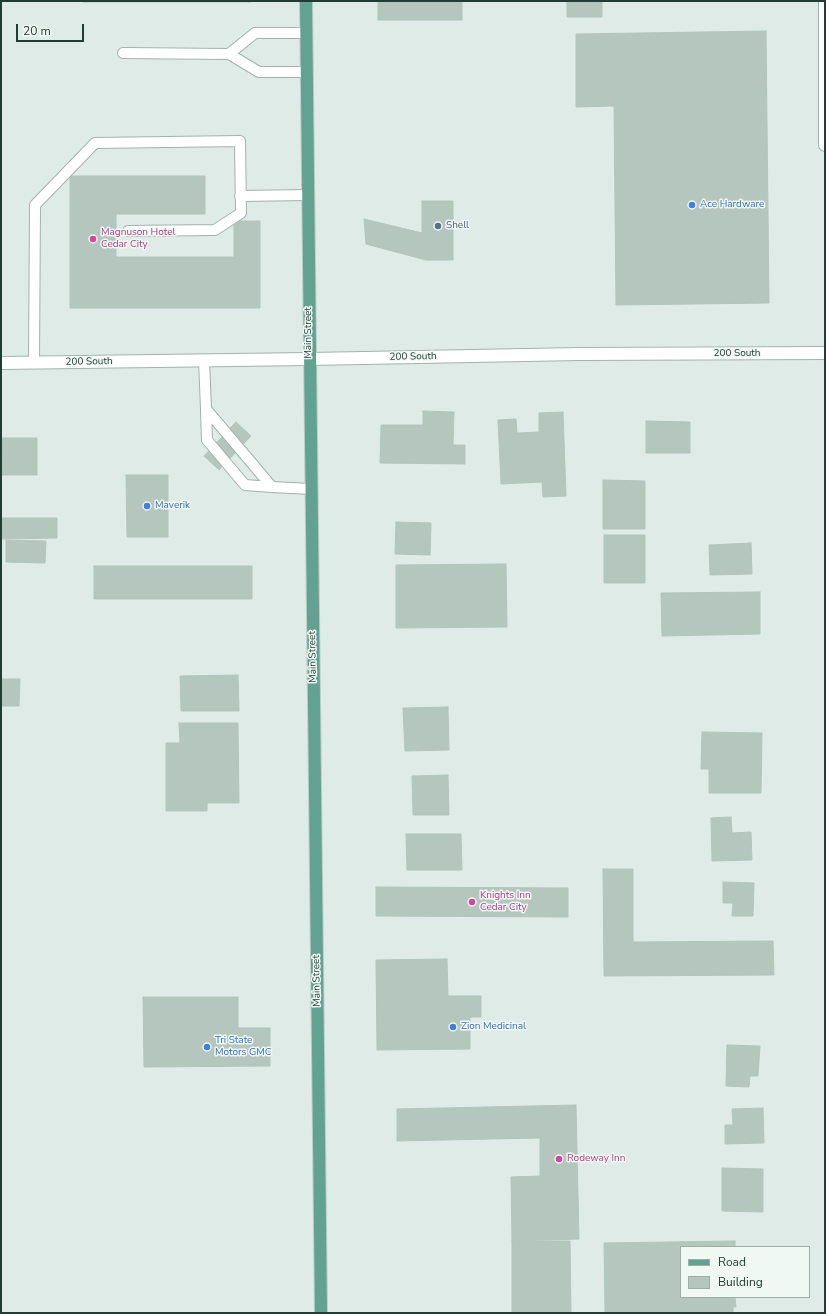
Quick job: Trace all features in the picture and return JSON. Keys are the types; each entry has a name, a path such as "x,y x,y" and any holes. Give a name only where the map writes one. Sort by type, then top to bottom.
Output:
{"main road":[{"name":"Main Street","path":"306,1 321,1313"}],"street":[{"path":"825,1 825,145"},
{"name":"200 South","path":"1,363 580,354 825,353"}],"lane":[{"path":"229,54 255,33 306,33"},
{"path":"124,53 229,54 258,72 307,72"},
{"path":"34,362 35,205 95,143 240,141 241,213 215,230 128,231"},
{"path":"240,196 308,195"},
{"path":"204,360 207,440 245,486 311,488"},
{"path":"206,409 272,487"}],"building":[{"path":"251,1 251,2 83,2"},
{"path":"378,1 462,1 462,20 378,20"},
{"path":"567,1 602,1 602,17 567,17"},
{"name":"Ace Hardware","path":"766,31 769,303 616,305 614,106 576,107 576,34"},
{"name":"Magnuson Hotel Cedar City","path":"70,176 205,176 205,214 116,214 116,257 234,257 234,221 260,221 260,308 70,308"},
{"name":"Shell","path":"422,201 453,201 453,260 426,260 366,244 364,219 422,233"},
{"path":"423,411 454,412 453,445 465,445 465,464 380,463 381,425 423,425"},
{"path":"563,412 566,496 543,497 542,482 501,484 498,420 516,419 517,433 539,432 539,413"},
{"path":"646,421 690,422 690,453 646,453"},
{"path":"236,422 251,436 219,470 204,456"},
{"path":"2,438 37,438 37,475 1,475"},
{"name":"Maverik","path":"126,475 168,475 168,537 127,537"},
{"path":"603,480 645,481 645,529 603,529"},
{"path":"1,518 57,518 57,538 1,539"},
{"path":"396,522 431,523 430,555 395,554"},
{"path":"604,535 645,535 645,583 604,583"},
{"path":"6,540 46,541 45,563 6,562"},
{"path":"751,543 752,574 710,575 709,545"},
{"path":"506,564 507,627 396,628 396,565"},
{"path":"94,566 252,566 252,599 94,599"},
{"path":"760,592 760,634 662,636 661,593"},
{"path":"238,675 239,711 181,711 180,676"},
{"path":"1,679 20,679 19,706 1,706"},
{"path":"448,707 449,750 405,751 403,708"},
{"path":"179,723 238,723 239,803 207,803 207,811 166,811 166,743 180,743"},
{"path":"702,732 762,733 761,793 709,793 709,769 701,769"},
{"path":"448,775 449,815 413,815 412,776"},
{"path":"731,817 732,833 751,832 752,860 712,861 711,818"},
{"path":"406,834 461,834 462,870 407,870"},
{"path":"603,869 633,869 633,942 773,941 774,975 604,976"},
{"path":"723,882 754,883 753,916 732,916 733,903 723,903"},
{"name":"Knights Inn Cedar City","path":"376,887 568,888 568,917 376,916"},
{"path":"447,959 448,996 481,996 481,1017 470,1017 470,1049 377,1050 376,960"},
{"name":"Tri State Motors GMC","path":"143,997 238,997 238,1028 270,1028 270,1066 144,1067"},
{"path":"727,1045 760,1046 758,1076 750,1076 749,1087 726,1086"},
{"name":"Rodeway Inn","path":"576,1105 579,1239 512,1241 511,1177 540,1176 540,1138 397,1141 397,1109"},
{"path":"763,1108 764,1143 725,1144 725,1125 733,1125 732,1109"},
{"path":"722,1168 763,1169 763,1212 722,1211"},
{"path":"512,1241 570,1241 571,1313 512,1313"},
{"path":"735,1241 735,1246 680,1246 680,1298 735,1298 736,1307 733,1307 733,1313 605,1313 604,1243"}],"place":[{"name":"Ace Hardware","path":"692,205"},
{"name":"Shell","path":"438,226"},
{"name":"Magnuson Hotel Cedar City","path":"93,239"},
{"name":"Maverik","path":"147,506"},
{"name":"Knights Inn Cedar City","path":"472,902"},
{"name":"Zion Medicinal","path":"453,1027"},
{"name":"Tri State Motors GMC","path":"207,1047"},
{"name":"Rodeway Inn","path":"559,1159"}]}
